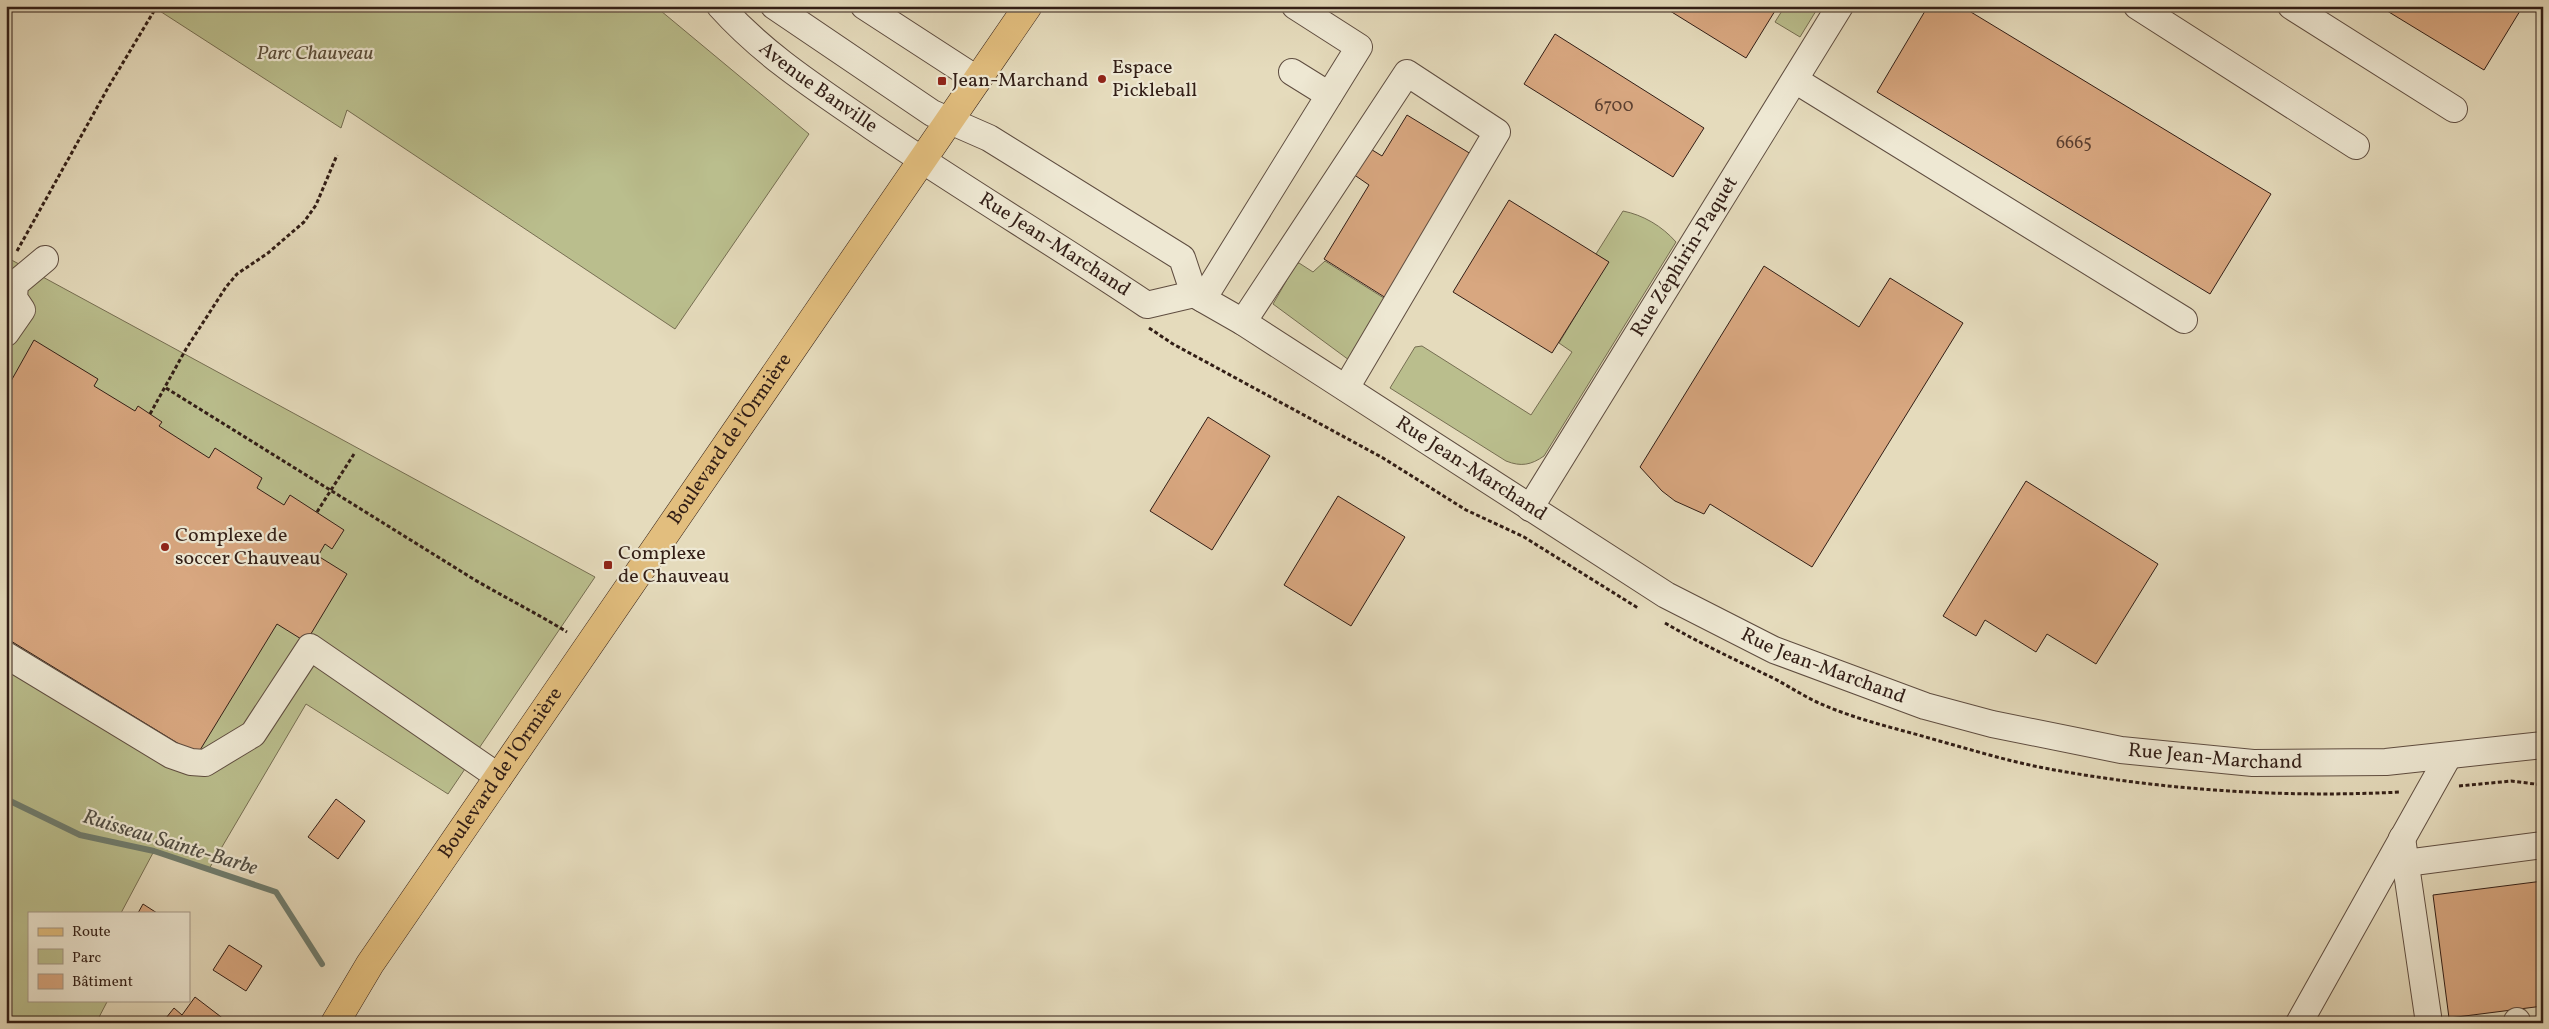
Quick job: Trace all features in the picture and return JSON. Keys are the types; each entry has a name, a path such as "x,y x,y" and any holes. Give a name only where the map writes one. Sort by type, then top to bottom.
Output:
{"main road":[{"name":"Boulevard de l'Ormière","path":"335,1023 370,964 1028,6"}],"street":[{"name":"Avenue Banville","path":"720,6 779,63 922,160"},
{"name":"Avenue Banville","path":"774,6 926,109 949,122"},
{"path":"864,6 978,80"},
{"path":"1198,296 1359,47 1295,6"},
{"name":"Rue Zéphirin-Paquet","path":"1530,508 1840,6"},
{"path":"2137,6 2356,146"},
{"path":"2291,6 2454,110"},
{"path":"1292,72 1329,95"},
{"path":"1243,322 1408,72 1497,132 1346,388"},
{"path":"1795,80 2184,320"},
{"path":"949,122 989,138 1182,258 1198,296"},
{"name":"Rue Jean-Marchand","path":"922,160 1051,241 1147,305 1198,296 1243,322 1666,595 1774,650 1934,709 2059,739 2121,750 2253,764 2322,764 2448,757 2543,745"},
{"path":"6,333 22,310 14,298 15,284 45,259"},
{"path":"6,655 171,755 191,762 205,763 253,734 310,647 499,777"},
{"path":"2299,1023 2404,850 2430,790 2448,757"},
{"path":"2404,850 2543,844"},
{"path":"2404,850 2429,1023"}],"path":[{"path":"15,254 109,86 157,6"},
{"path":"150,414 193,339 226,287 238,274 268,253 304,222 316,205 337,155"},
{"path":"1148,327 1180,348 1383,458 1466,510 1524,537 1645,612"},
{"path":"166,388 474,580 507,599 518,602 567,632"},
{"path":"317,512 354,454"},
{"path":"1660,621 1727,658 1775,679 1825,706 1864,720 1980,753 2043,768 2126,782 2245,793 2323,795 2430,790 2495,782 2543,785"}],"green space":[{"name":"Parc Chauveau","path":"152,6 655,6 809,134 675,329 347,110 341,128"},
{"path":"1785,6 1819,6 1800,37 1775,22"},
{"path":"1623,211 1638,215 1652,222 1676,242 1544,456 1526,464 1506,461 1390,388 1415,347 1422,346 1531,415 1572,352 1559,343 1608,262 1596,254"},
{"path":"6,257 595,577 448,794 306,704 209,869 154,851 122,912 28,912 28,1002 107,1002 96,1023 6,1023"},
{"path":"1325,261 1387,300 1349,360 1273,304 1296,264 1299,263 1313,272"}],"building":[{"path":"1662,6 1778,6 1746,58"},
{"path":"1928,6 1961,6 2271,194 2210,294 1877,92"},
{"path":"2379,6 2523,6 2484,70"},
{"path":"1555,34 1704,128 1673,177 1524,84"},
{"path":"1407,115 1471,154 1386,298 1324,259 1369,185 1353,174 1369,148 1382,156"},
{"path":"1509,200 1609,262 1552,353 1453,292"},
{"path":"1764,266 1859,327 1890,278 1963,323 1812,567 1710,504 1704,514 1675,501 1662,491 1640,467"},
{"name":"Complexe de soccer Chauveau","path":"34,340 98,379 94,386 135,411 138,406 162,422 159,426 209,458 215,448 262,478 257,488 284,505 290,495 344,530 332,549 325,544 318,556 347,574 306,642 277,624 197,755 6,638 6,390"},
{"path":"1208,417 1270,456 1212,550 1150,511"},
{"path":"2026,481 2158,564 2096,664 2047,634 2036,652 1985,620 1976,636 1943,616"},
{"path":"1338,496 1405,537 1351,626 1284,585"},
{"path":"336,799 365,821 338,859 308,837"},
{"path":"2543,881 2543,1006 2449,1018 2433,895"},
{"path":"143,904 155,912 139,912"},
{"path":"229,945 262,966 246,991 213,970"},
{"path":"195,997 229,1023 162,1023 174,1008 182,1015"}],"waterway":[{"name":"Ruisseau Sainte-Barbe","path":"6,799 80,835 154,851 276,892 322,964"}],"place":[{"name":"Espace Pickleball","path":"1102,79"},
{"name":"Jean-Marchand","path":"942,81"},
{"name":"Complexe de soccer Chauveau","path":"165,547"},
{"name":"Complexe de Chauveau","path":"608,565"}]}
